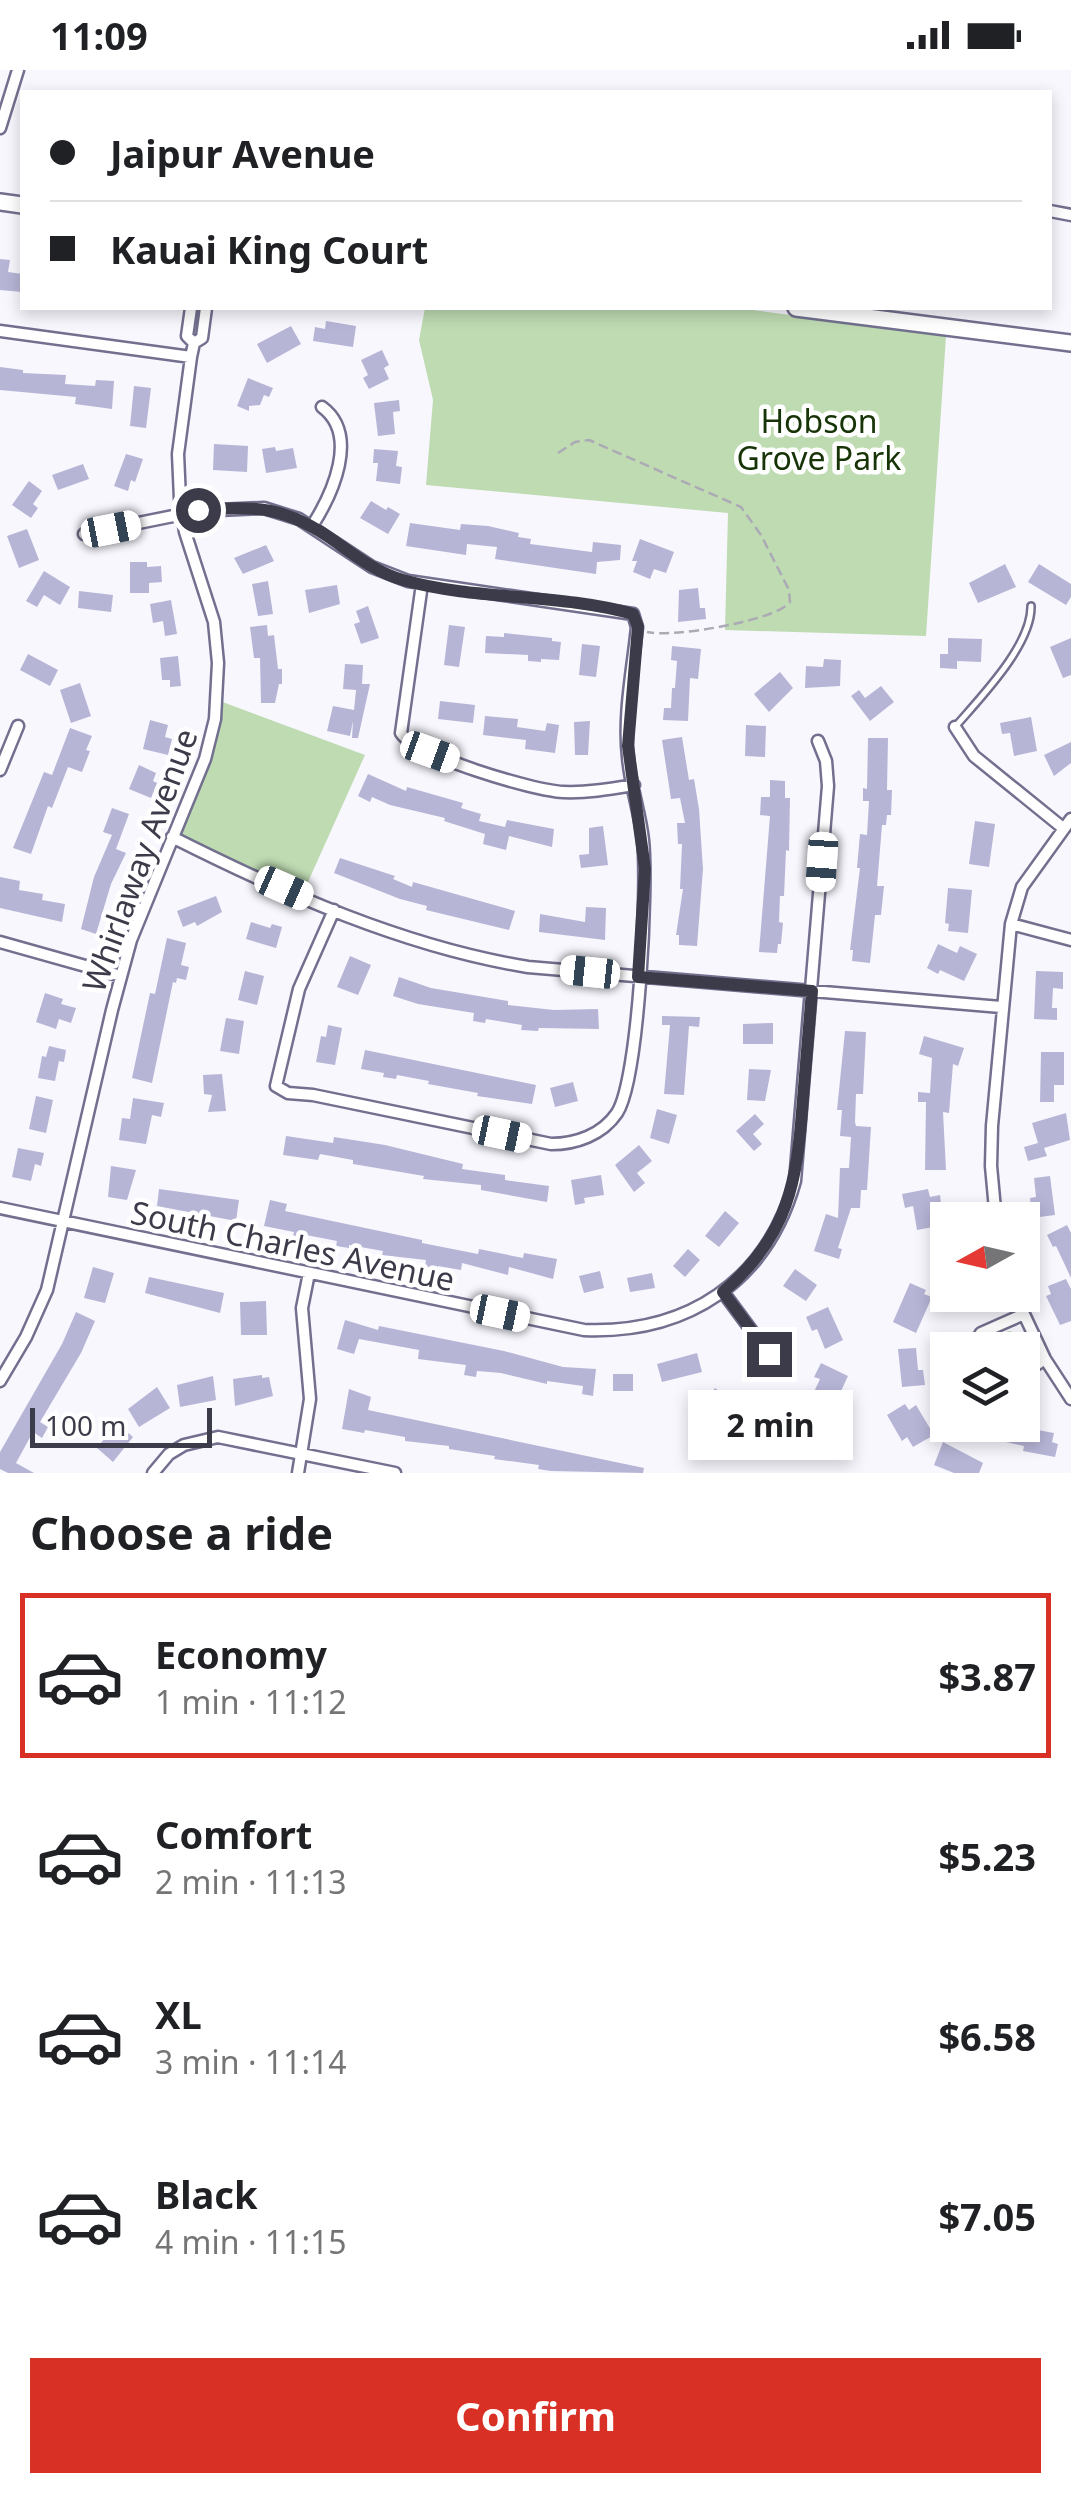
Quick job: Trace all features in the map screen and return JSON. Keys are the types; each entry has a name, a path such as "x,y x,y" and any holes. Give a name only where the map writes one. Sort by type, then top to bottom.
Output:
{"street":[{"path":"0,128 18,70"},
{"name":"Whirlaway Avenue","path":"191,310 187,336 194,343"},
{"name":"Whirlaway Avenue","path":"0,1381 40,1305 121,976 142,911 205,759 218,684 214,622 182,515 178,454 191,357 194,343 202,338 206,310"},
{"path":"812,310 1071,343"},
{"path":"0,331 191,357"},
{"path":"312,526 328,497 340,456 338,426 322,407"},
{"path":"84,534 246,506 280,512 312,526 372,567 396,578 626,612 637,620 628,746 645,869 631,1066 624,1099 605,1126 576,1142 540,1142 288,1093 276,1086 294,1009 334,910"},
{"path":"422,584 401,734 404,739 447,759 541,790 584,792 634,785"},
{"path":"0,770 18,726"},
{"path":"954,727 974,756 1063,828"},
{"name":"South Charles Avenue","path":"0,1208 572,1328 609,1331 662,1323 694,1310 723,1292 761,1254 790,1199 799,1164 828,786 826,761 818,741"},
{"path":"994,1202 992,1126 1010,924 1022,887 1071,819"},
{"path":"172,837 334,910 416,941 479,958 528,967 1001,1006"},
{"path":"1010,924 1071,940"},
{"path":"0,942 121,976"},
{"path":"298,1473 310,1399 302,1308 308,1273"},
{"path":"723,1292 769,1354"},
{"path":"1021,1312 1045,1360 1071,1399"},
{"path":"982,1332 1022,1315"},
{"path":"1040,1363 1045,1360"},
{"path":"153,1473 176,1449 207,1437 395,1473"}],"lane":[{"path":"954,727 1008,660 1032,620 1031,606"}],"path":[{"path":"558,453 583,439 596,442 734,502 762,535 789,590 790,602 783,610 657,635"}],"green space":[{"name":"Hobson Grove Park","path":"425,310 753,310 946,336 926,636 725,630 728,513 426,485 433,400 419,340"},
{"path":"220,701 365,755 303,893 175,836"}],"building":[{"path":"0,259 10,260 8,272 20,274 20,292 0,290"},
{"path":"326,321 356,326 353,347 313,341 315,327 325,329"},
{"path":"291,326 301,344 267,363 257,344"},
{"path":"382,350 389,365 384,368 389,379 369,389 361,360"},
{"path":"0,367 23,373 66,375 65,384 95,386 96,380 114,381 112,409 75,404 76,397 0,390"},
{"path":"248,378 273,388 269,397 264,395 260,405 249,406 249,411 237,406"},
{"path":"134,386 151,388 146,428 130,426"},
{"path":"399,400 400,411 393,412 395,434 378,436 374,403"},
{"path":"214,444 248,446 247,472 213,470"},
{"path":"275,447 276,451 293,448 297,468 266,473 262,449"},
{"path":"374,449 398,451 396,466 402,467 400,484 376,481 378,463 373,463"},
{"path":"126,454 143,459 128,491 114,486"},
{"path":"83,464 89,479 58,490 52,475"},
{"path":"29,481 42,491 33,504 38,508 31,518 12,505"},
{"path":"371,501 400,514 388,534 360,518"},
{"path":"410,523 460,530 461,524 488,526 519,533 518,537 531,539 530,544 592,552 593,542 621,545 620,560 597,562 596,574 495,559 497,547 467,544 466,555 406,546"},
{"path":"27,529 39,560 19,568 7,536"},
{"path":"640,539 674,552 666,573 654,569 650,579 633,572 637,561 632,561"},
{"path":"266,545 274,561 243,574 234,558"},
{"path":"130,562 161,566 162,582 149,583 149,593 130,593"},
{"path":"1005,564 1016,587 978,603 969,583"},
{"path":"1039,564 1071,584 1071,597 1066,605 1028,582"},
{"path":"44,571 70,587 60,605 44,595 37,607 26,601"},
{"path":"268,581 273,614 258,616 252,584"},
{"path":"337,585 340,604 309,613 305,590"},
{"path":"698,588 700,608 705,608 706,619 678,622 679,590"},
{"path":"79,591 113,595 111,612 78,608"},
{"path":"171,600 177,634 165,636 163,621 153,623 150,604"},
{"path":"368,606 379,638 361,644 354,624 360,622 356,611"},
{"path":"267,625 268,636 274,635 278,669 282,669 282,684 275,703 261,703 260,658 254,658 250,627"},
{"path":"449,625 465,627 459,667 444,665"},
{"path":"504,633 561,642 559,660 528,661 528,655 485,653 486,636 504,637"},
{"path":"948,638 982,639 981,662 957,661 957,669 940,668 940,654 948,654"},
{"path":"1071,638 1071,675 1063,678 1050,647"},
{"path":"582,644 600,646 596,677 579,675"},
{"path":"672,646 701,649 698,679 690,678 688,721 663,720 664,708 671,708 675,688 677,661 671,660"},
{"path":"28,654 58,670 50,686 20,670"},
{"path":"178,656 181,686 170,687 170,680 162,680 160,658"},
{"path":"824,659 841,660 840,686 805,688 806,666 823,667"},
{"path":"345,664 363,665 362,684 370,684 358,738 352,738 353,721 350,736 327,731 333,706 354,710 356,690 343,689"},
{"path":"780,672 793,688 769,712 754,694"},
{"path":"80,683 91,716 71,723 60,690"},
{"path":"881,686 894,702 870,721 851,696 859,690 865,698"},
{"path":"440,701 475,705 473,723 438,719"},
{"path":"485,716 518,719 517,727 545,731 547,723 559,725 555,753 525,749 526,740 483,735"},
{"path":"1031,717 1037,751 1014,756 1010,733 1002,734 1000,723"},
{"path":"150,720 168,725 165,737 172,739 168,755 143,749"},
{"path":"590,721 588,755 575,755 574,722"},
{"path":"746,725 766,726 765,757 745,756"},
{"path":"70,728 92,736 82,772 68,767 52,808 48,806 31,854 13,848 44,772 52,775"},
{"path":"682,737 689,780 694,779 699,809 703,869 697,946 679,945 676,935 683,889 682,844 678,844 677,823 685,823 680,798 671,799 662,740"},
{"path":"868,738 888,738 887,790 892,790 891,815 882,825 877,886 884,886 881,915 875,915 870,963 852,961 850,950 860,834 867,835 869,801 863,801 863,788 867,789"},
{"path":"1071,742 1071,763 1054,776 1044,755"},
{"path":"139,765 156,773 151,798 129,789"},
{"path":"368,774 406,791 407,787 463,803 461,808 481,814 479,821 505,827 507,820 554,829 552,847 509,836 506,850 483,844 485,834 444,821 445,818 372,797 370,802 358,796"},
{"path":"770,780 785,781 785,798 790,798 789,851 786,850 784,896 780,896 779,922 783,923 777,953 759,952 770,816 760,815 761,797 770,797"},
{"path":"112,808 129,814 116,849 126,853 111,884 96,934 81,929 94,877 112,835 103,832"},
{"path":"975,821 995,824 989,867 969,864"},
{"path":"603,826 608,865 581,868 579,855 589,854 589,828"},
{"path":"340,858 395,876 393,879 412,887 413,882 515,911 509,930 426,910 427,906 334,873"},
{"path":"0,877 20,881 19,890 43,894 42,900 65,904 62,922 0,908"},
{"path":"948,888 972,890 968,933 948,931"},
{"path":"216,896 222,912 197,926 195,922 183,927 177,911"},
{"path":"586,907 606,908 605,940 539,932 540,914 585,922"},
{"path":"251,922 282,927 276,948 246,939"},
{"path":"167,938 186,943 181,965 189,967 186,980 177,978 173,982 152,1083 132,1078 150,993 155,994"},
{"path":"938,944 957,953 960,946 977,954 964,981 927,968"},
{"path":"350,956 371,965 358,995 337,987"},
{"path":"245,971 264,976 257,1005 238,1000"},
{"path":"1036,971 1063,972 1063,989 1053,988 1052,1008 1057,1008 1057,1020 1034,1019"},
{"path":"399,977 431,988 508,1001 508,1005 598,1009 599,1029 521,1030 522,1025 486,1019 485,1023 473,1021 474,1013 393,996"},
{"path":"45,993 76,1008 71,1023 59,1019 56,1029 36,1022"},
{"path":"662,1016 700,1017 699,1027 689,1026 684,1095 664,1094 670,1025 662,1025"},
{"path":"226,1018 244,1021 239,1054 220,1051"},
{"path":"773,1023 773,1044 743,1044 743,1024"},
{"path":"328,1025 342,1028 335,1065 316,1062 321,1036 326,1037"},
{"path":"845,1031 866,1032 863,1094 856,1094 855,1122 856,1126 871,1127 867,1190 861,1190 860,1208 851,1208 838,1248 842,1249 839,1259 814,1251 826,1214 838,1218 840,1168 849,1168 851,1137 840,1136 842,1110 837,1110"},
{"path":"924,1036 964,1048 958,1066 953,1064 949,1113 943,1112 946,1170 925,1170 926,1102 918,1102 918,1092 930,1093 932,1058 919,1054"},
{"path":"49,1046 66,1050 55,1081 38,1078 42,1056 46,1057"},
{"path":"365,1050 536,1085 532,1104 477,1096 478,1093 397,1075 396,1079 383,1077 384,1073 361,1069"},
{"path":"1041,1052 1064,1052 1064,1085 1054,1085 1054,1102 1040,1102"},
{"path":"749,1069 771,1070 765,1101 747,1100"},
{"path":"222,1074 226,1111 208,1112 212,1095 204,1094 203,1075"},
{"path":"573,1082 578,1101 555,1107 550,1088"},
{"path":"36,1096 53,1100 46,1133 29,1129"},
{"path":"133,1098 164,1103 161,1117 152,1115 146,1144 119,1140 122,1118 130,1119"},
{"path":"657,1109 677,1115 669,1144 650,1138"},
{"path":"1066,1113 1070,1140 1044,1148 1047,1156 1028,1161 1024,1147 1038,1143 1032,1123"},
{"path":"755,1114 764,1124 753,1134 762,1144 754,1151 736,1131"},
{"path":"286,1136 333,1143 334,1137 385,1145 463,1164 462,1169 505,1175 505,1180 549,1186 547,1202 481,1190 481,1185 423,1179 424,1176 320,1154 318,1160 283,1155"},
{"path":"639,1145 652,1161 637,1173 645,1183 634,1192 615,1165"},
{"path":"18,1148 44,1153 41,1166 35,1164 31,1181 12,1177"},
{"path":"111,1166 136,1170 127,1200 108,1197"},
{"path":"601,1175 604,1195 584,1198 585,1203 575,1205 571,1180"},
{"path":"1050,1176 1055,1215 1040,1217 1040,1202 1030,1202 1030,1198 1036,1197 1034,1178"},
{"path":"159,1189 239,1200 236,1221 157,1206"},
{"path":"928,1189 930,1197 940,1195 941,1202 930,1202 930,1228 917,1230 913,1206 905,1208 902,1194"},
{"path":"270,1200 287,1204 285,1211 422,1243 478,1254 479,1249 523,1258 524,1253 557,1259 553,1279 509,1267 508,1275 462,1263 461,1270 425,1267 426,1260 336,1246 337,1241 306,1235 293,1236 294,1232 264,1226"},
{"path":"725,1211 739,1223 719,1247 705,1236"},
{"path":"1067,1225 1071,1233 1071,1278 1047,1235"},
{"path":"688,1249 700,1260 685,1277 673,1266"},
{"path":"93,1267 114,1273 105,1303 84,1298"},
{"path":"795,1269 817,1285 806,1301 783,1286"},
{"path":"600,1271 604,1288 584,1293 579,1276"},
{"path":"652,1273 655,1288 630,1292 627,1278"},
{"path":"149,1277 224,1293 220,1313 145,1293"},
{"path":"1066,1279 1071,1289 1071,1321 1060,1325 1046,1296 1051,1294 1048,1286"},
{"path":"910,1283 926,1290 924,1294 930,1296 930,1302 916,1333 893,1322"},
{"path":"266,1301 267,1335 241,1335 240,1302"},
{"path":"828,1307 843,1340 825,1349 817,1329 812,1331 806,1317"},
{"path":"76,1312 95,1321 81,1353 40,1422 48,1427 42,1438 33,1432 16,1463 34,1473 8,1473 0,1469 0,1452"},
{"path":"345,1320 378,1330 379,1326 504,1351 563,1367 596,1369 593,1396 582,1394 583,1386 547,1384 501,1373 477,1371 476,1377 464,1375 466,1365 418,1359 419,1350 359,1339 354,1354 337,1349"},
{"path":"916,1348 918,1370 923,1370 925,1385 902,1387 898,1349"},
{"path":"697,1353 702,1372 662,1382 657,1364"},
{"path":"821,1363 848,1376 835,1404 813,1394 820,1379 814,1377"},
{"path":"613,1374 633,1374 633,1391 613,1391"},
{"path":"213,1376 216,1400 180,1407 177,1385"},
{"path":"269,1377 273,1396 235,1406 233,1379"},
{"path":"157,1387 170,1408 139,1427 128,1409"},
{"path":"715,1388 743,1410 735,1420 721,1414 716,1420 705,1411 709,1406 704,1402"},
{"path":"349,1389 371,1397 368,1410 644,1468 643,1473 551,1471 449,1446 405,1441 405,1437 342,1429"},
{"path":"905,1404 909,1410 916,1405 930,1428 930,1437 913,1447 907,1437 902,1441 887,1415"},
{"path":"800,1405 811,1433 784,1444 775,1424 790,1418 786,1411"},
{"path":"117,1423 133,1437 113,1462 97,1448"},
{"path":"1040,1430 1054,1433 1052,1442 1058,1444 1055,1457 1023,1451 1024,1446 1006,1442 1040,1442"},
{"path":"943,1442 983,1463 979,1473 954,1473 934,1465"}],"route":[{"path":"198,510 246,506 280,512 318,529 372,567 408,582 633,614 638,627 628,758 645,869 638,977 812,991 799,1164 790,1199 761,1254 723,1292 769,1354"}]}
